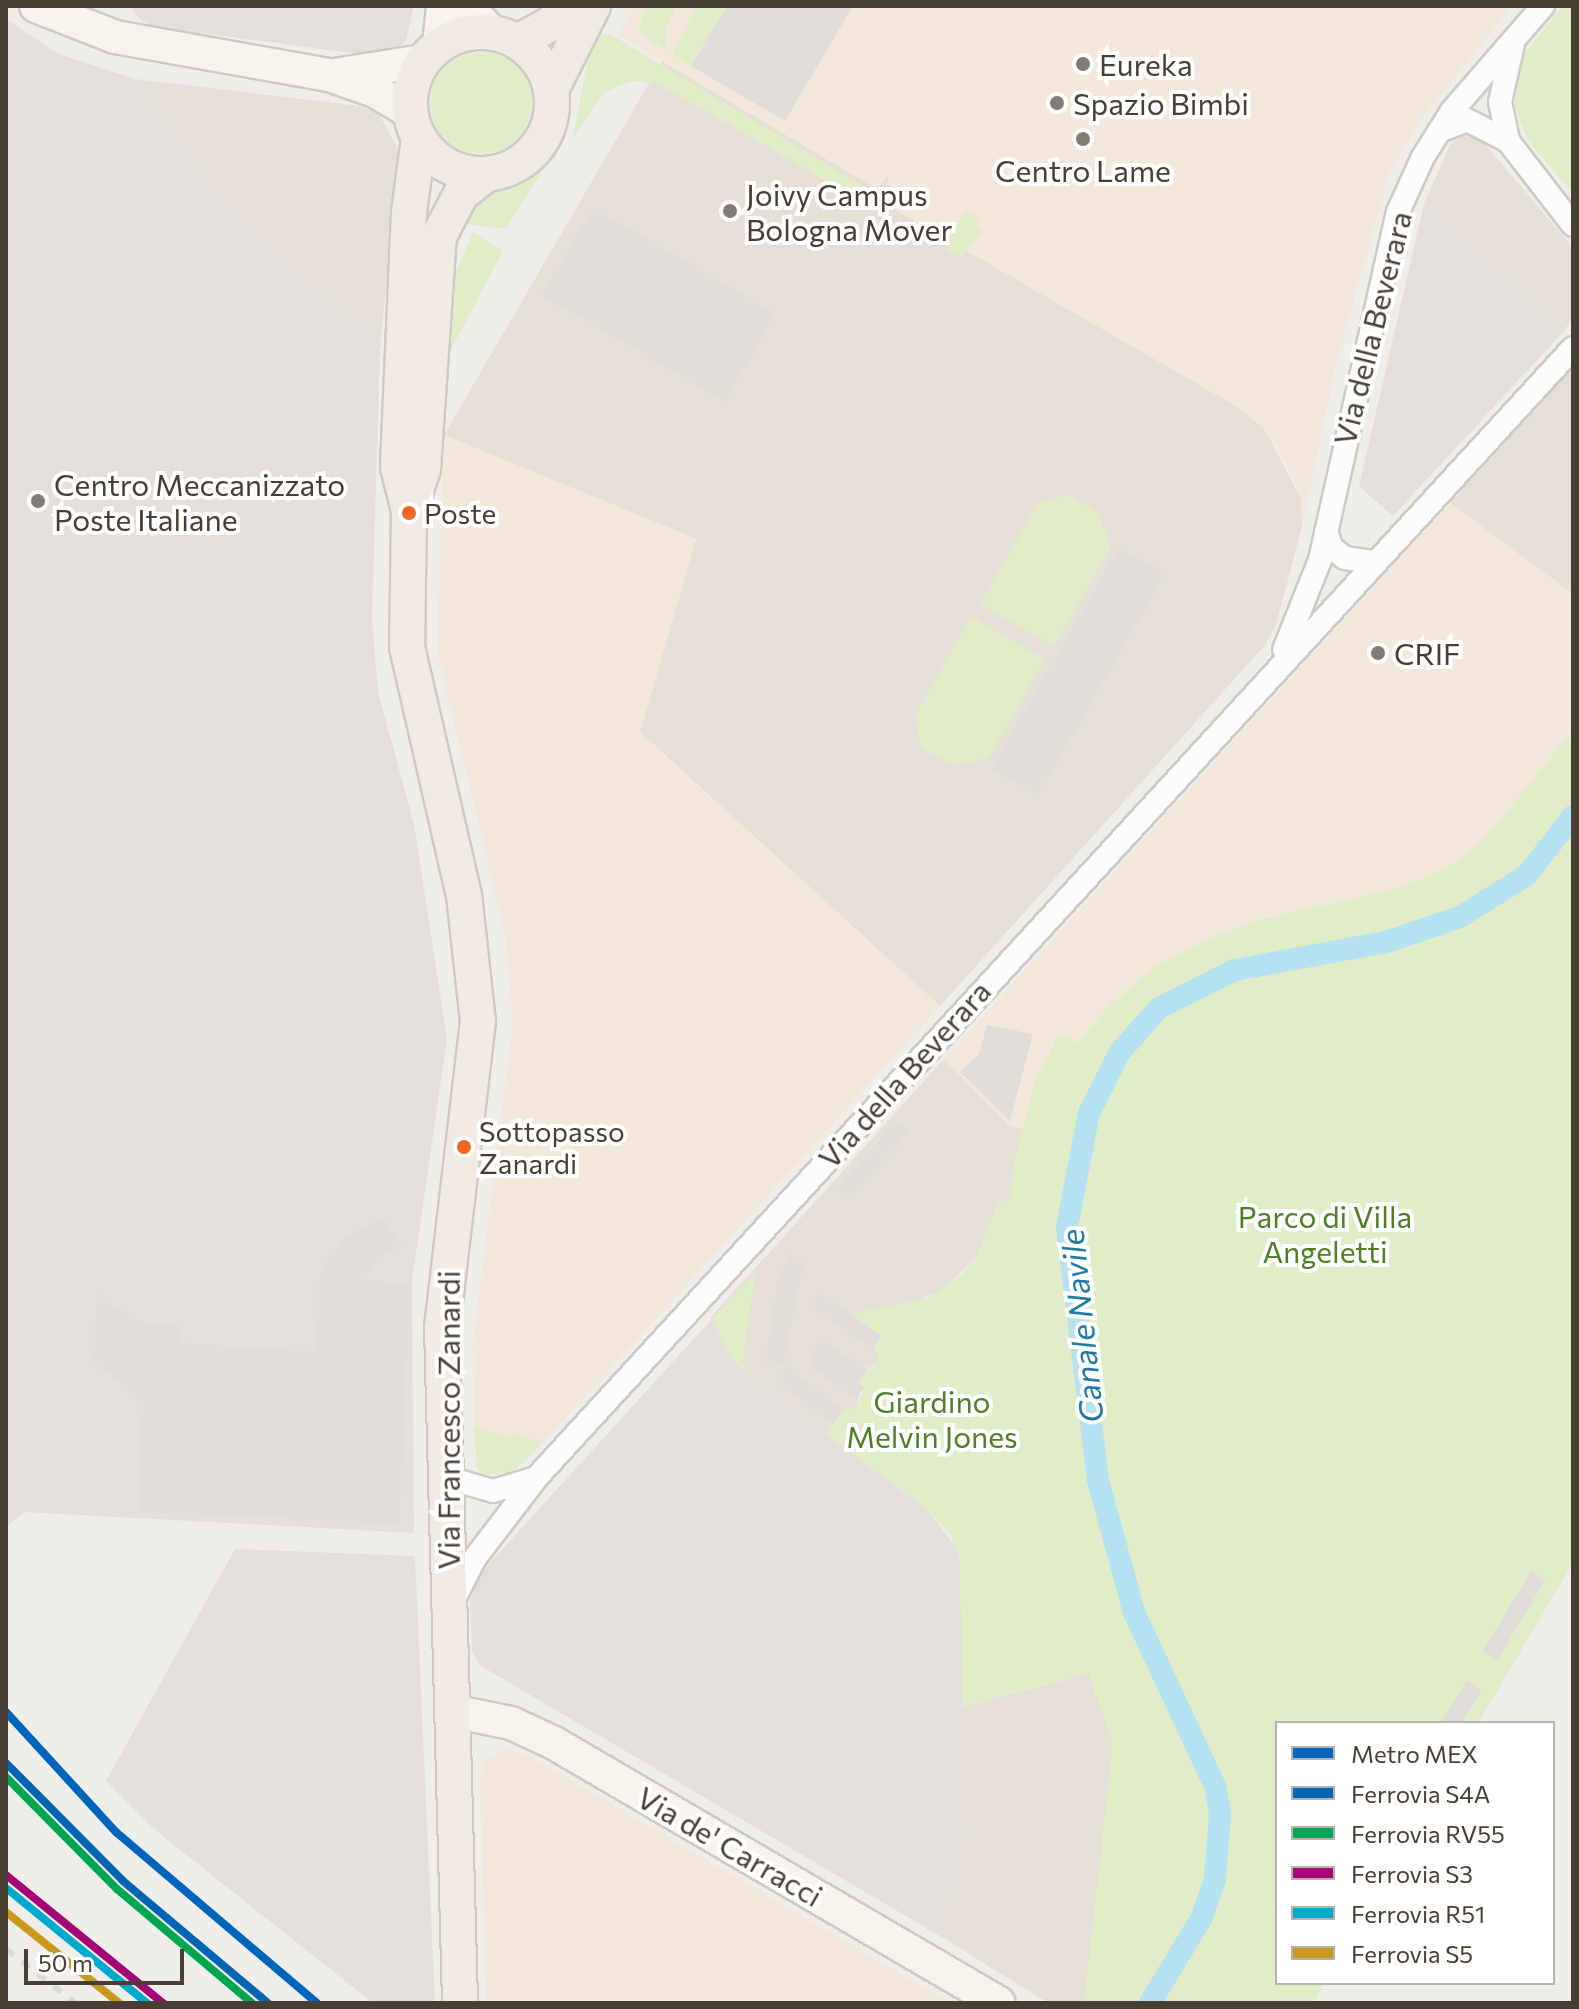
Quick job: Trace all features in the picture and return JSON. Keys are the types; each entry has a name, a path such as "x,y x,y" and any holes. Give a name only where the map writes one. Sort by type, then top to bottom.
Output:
{"main road":[{"path":"504,37 536,58 551,90 552,111 535,149 510,168 487,174 451,167 415,125 413,82 431,53 464,34 504,37 552,23 568,6"},
{"path":"551,90 593,6"},
{"name":"Via Francesco Zanardi","path":"415,125 398,467 409,511 407,647 464,895 478,1021 442,1328 460,2003"},
{"name":"Via Francesco Zanardi","path":"409,511 423,469 439,236 461,194 487,174"}],"street":[{"path":"36,6 104,34 329,75 366,87 415,125"},
{"path":"329,75 431,53 443,6"},
{"path":"467,6 504,37"},
{"name":"Via della Beverara","path":"1271,672 1308,599 1398,212 1439,131 1491,62 1514,41 1543,6"},
{"name":"Via della Beverara","path":"1508,141 1500,102 1514,41"},
{"name":"Via della Beverara","path":"1439,131 1467,120 1508,141 1573,225"},
{"name":"Via della Beverara","path":"449,1611 475,1558 537,1477 1271,672 1573,348"},
{"path":"1326,531 1332,548 1345,558 1358,564 1375,562"},
{"name":"Via della Beverara","path":"445,1477 493,1491 537,1477"},
{"name":"Via de' Carracci","path":"452,1711 511,1723 554,1743 999,2003"}],"shaded area":[{"path":"131,6 414,6 406,41 396,51 375,56 154,27 138,18"},
{"path":"636,6 1512,6 1420,121 1390,171 1335,369 1302,526 1301,499 1288,467 1264,429 1236,406 894,209 887,176 877,189 618,35"},
{"path":"727,6 853,6 785,121 691,66"},
{"path":"6,19 59,54 135,79 217,191 277,258 370,333 380,350 372,618 378,692 414,824 447,1039 412,1281 414,1533 25,1512 6,1527"},
{"path":"662,61 877,189 887,175 895,209 1236,406 1264,428 1301,499 1302,526 1276,625 1265,645 940,1006 640,732 696,539 444,435"},
{"path":"135,79 359,106 379,114 399,151 380,350 370,333 277,258 217,191"},
{"path":"1461,136 1479,137 1573,248 1573,319 1563,332 1424,204 1450,145"},
{"path":"1424,204 1563,332 1393,516 1359,486"},
{"path":"593,208 776,314 725,401 542,295"},
{"path":"1573,368 1573,594 1450,503"},
{"path":"444,435 696,539 640,732 940,1006 544,1442 514,1434 512,1440 474,1426 473,1342 513,1022 505,935 437,651"},
{"path":"1450,503 1573,594 1573,731 1479,845 1444,869 1402,887 1255,921 1209,939 1106,1009 1076,1044 1059,1035 1035,1081 1022,1129 1009,1125 944,1059"},
{"path":"1119,548 1165,574 1037,795 992,769"},
{"path":"987,1025 1033,1034 1010,1121 960,1072 979,1054"},
{"path":"944,1059 1009,1125 1022,1129 1011,1198 999,1203 977,1255 946,1288 904,1307 851,1314 881,1336 879,1359 866,1371 856,1409 843,1410 827,1434 730,1361 710,1318"},
{"path":"897,1122 908,1132 850,1197 839,1187"},
{"path":"379,1217 402,1242 373,1263 364,1281 410,1283 399,1524 138,1511 143,1402 94,1361 97,1295 136,1321 179,1324 178,1343 317,1352 320,1279 328,1261 345,1239"},
{"path":"788,1255 804,1261 784,1363 766,1361 778,1280"},
{"path":"822,1294 881,1335 872,1348 813,1307"},
{"path":"711,1320 730,1361 926,1508 955,1546 960,1560 963,1707 956,1800 970,1825 945,1939 481,1666 472,1652 470,1601 480,1574"},
{"path":"820,1337 866,1371 858,1382 865,1387 856,1399 809,1365"},
{"path":"786,1367 843,1410 832,1423 776,1381"},
{"path":"235,1549 415,1556 435,2003 373,2003 155,1830 106,1781"},
{"path":"1531,1571 1546,1580 1497,1660 1483,1652"},
{"path":"1089,1673 1113,1743 1107,1830 1084,2003 1048,2003 945,1939 970,1825 956,1800 963,1707"},
{"path":"1467,1680 1482,1689 1463,1721 1442,1721"},
{"path":"504,1748 529,1756 950,2003 486,2003 480,1777 484,1761"}],"green space":[{"path":"646,6 677,6 666,28 667,52 639,31"},
{"path":"698,6 727,6 691,66 673,55"},
{"path":"1563,6 1573,6 1573,194 1528,140 1514,106 1523,55"},
{"path":"600,34 610,34 865,187 870,206 655,82 632,81 604,92 572,141 589,54"},
{"path":"481,52 501,55 524,74 529,83 532,103 529,123 510,146 501,151 481,154 461,151 438,132 433,123 430,103 433,83 452,60 461,55"},
{"path":"550,159 506,229 457,223 480,195 524,181"},
{"path":"966,211 979,219 975,226 982,231 961,258 945,248 949,241 943,220 956,227"},
{"path":"473,232 503,251 449,354 455,275"},
{"path":"1066,494 1098,513 1111,547 1054,646 980,604 1037,505"},
{"path":"971,617 1045,659 989,758 953,765 921,747 915,716"},
{"name":"Parco di Villa Angeletti","path":"1573,731 1573,1563 1479,1721 1275,1721 1275,1985 1324,1985 1313,2003 1084,2003 1113,1743 1088,1673 963,1707 960,1560 951,1536 926,1508 827,1434 843,1410 856,1408 865,1387 858,1382 879,1359 874,1346 881,1336 850,1314 928,1298 962,1274 977,1255 999,1203 1011,1197 1013,1165 1035,1081 1059,1034 1077,1044 1106,1009 1151,969 1209,939 1255,921 1402,887 1444,869 1479,845"},
{"path":"755,1273 743,1360 747,1373 732,1360 712,1318"},
{"path":"474,1426 511,1439 513,1434 544,1442 513,1472 483,1476 477,1468"}],"waterway":[{"name":"Canale Navile","path":"1150,2003 1202,1917 1215,1880 1220,1813 1215,1786 1134,1612 1098,1480 1067,1227 1089,1113 1119,1053 1159,1008 1235,970 1386,942 1460,917 1527,875 1573,816"}],"railway":[{"path":"6,1949 75,2003"}],"metro line":[{"name":"MEX","path":"6,1712 116,1832 317,2003"}],"rail line":[{"name":"S4A","path":"6,1763 123,1881 268,2003"},
{"name":"RV55","path":"6,1777 117,1889 252,2003"},
{"name":"S3","path":"6,1875 163,2003"},
{"name":"R51","path":"6,1888 147,2003"},
{"name":"S5","path":"6,1912 119,2003"}],"place":[{"name":"Eureka","path":"1083,64"},
{"name":"Spazio Bimbi","path":"1057,103"},
{"name":"Centro Lame","path":"1083,139"},
{"name":"Joivy Campus Bologna Mover","path":"730,211"},
{"name":"Centro Meccanizzato Poste Italiane","path":"38,501"},
{"name":"Poste","path":"409,513"},
{"name":"CRIF","path":"1378,653"},
{"name":"Sottopasso Zanardi","path":"464,1147"}],"park label":[{"name":"Giardino Melvin Jones","path":"932,1418"}]}
